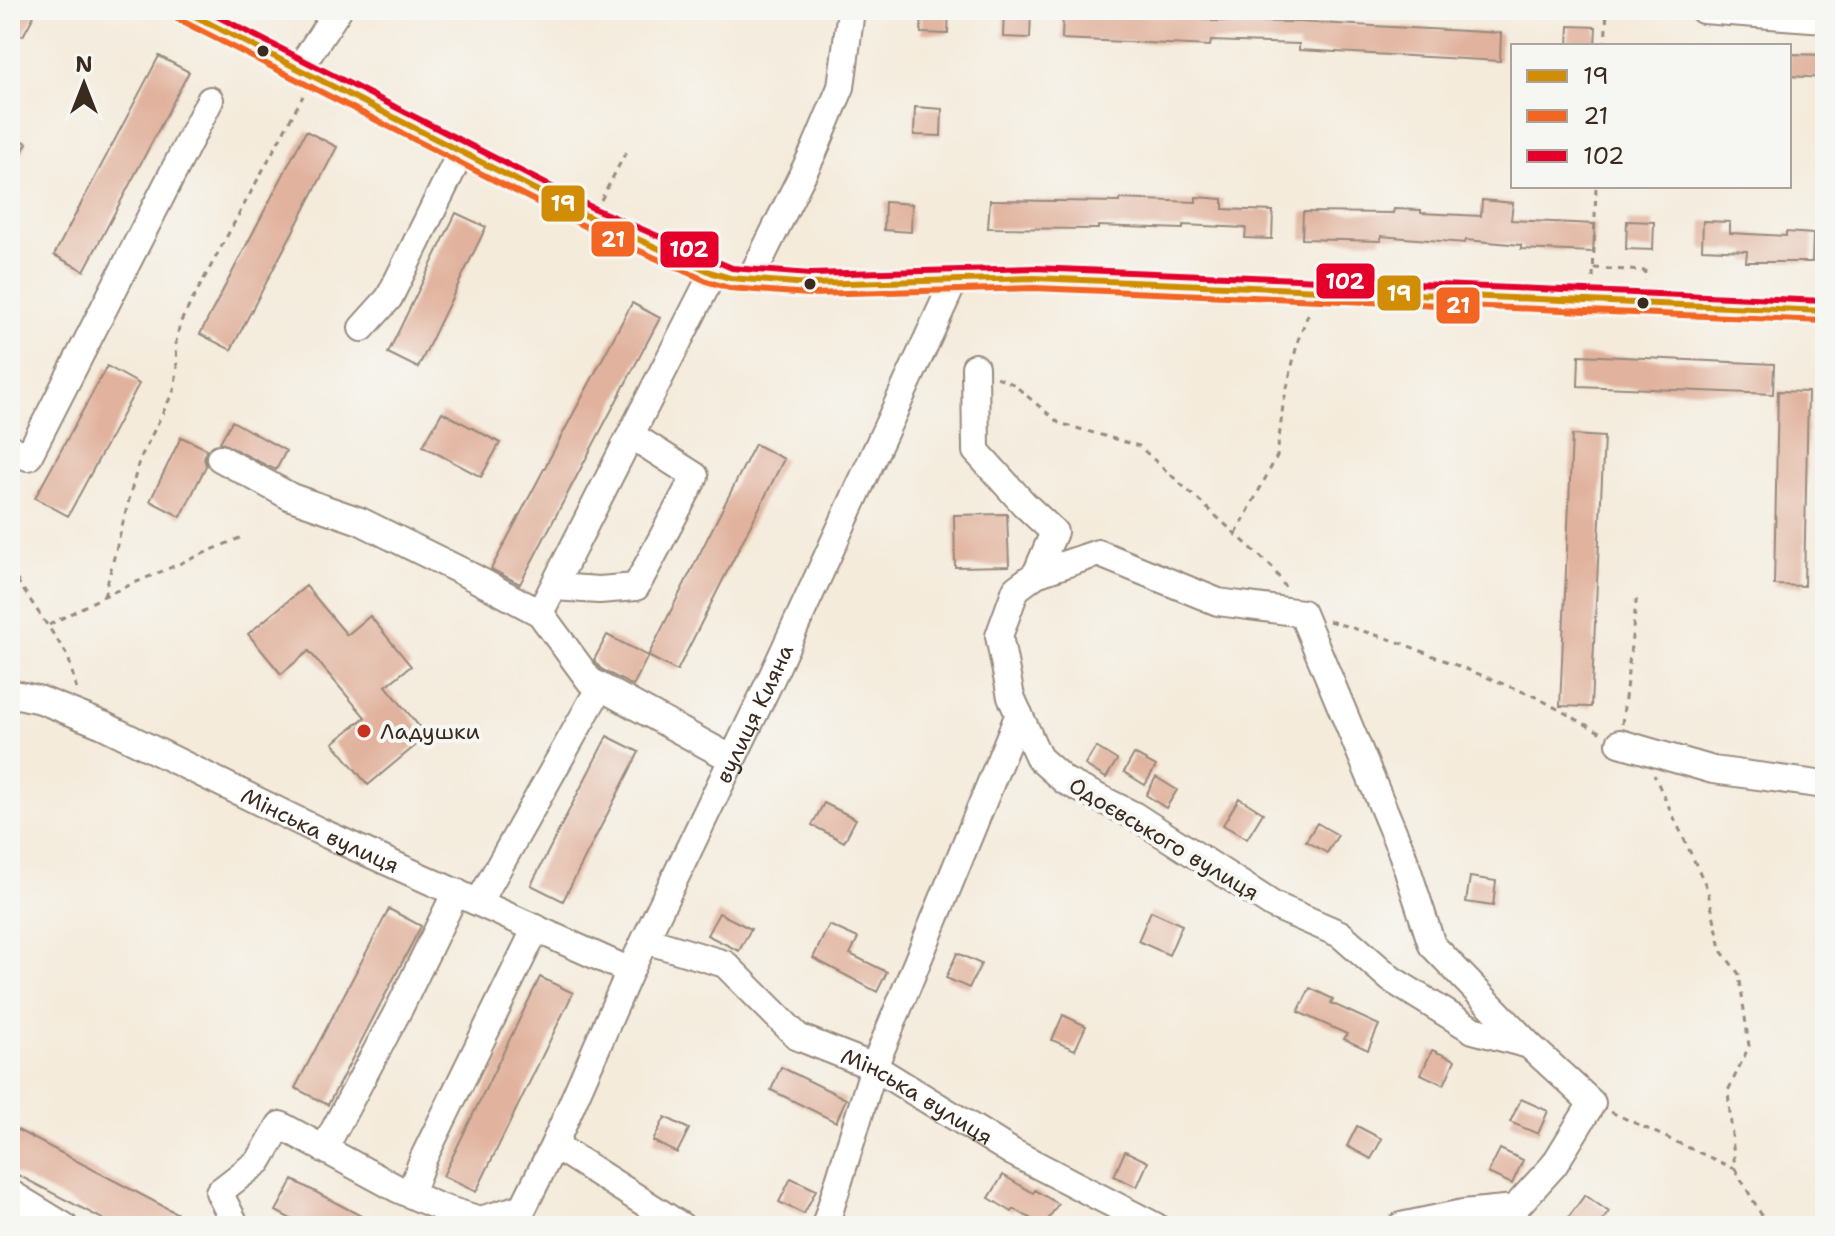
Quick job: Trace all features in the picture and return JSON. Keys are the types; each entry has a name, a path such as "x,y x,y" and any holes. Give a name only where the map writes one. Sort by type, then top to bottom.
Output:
{"street":[{"path":"183,10 591,218 713,273 750,280 810,284 1034,278 1825,311"},
{"path":"306,73 338,10"},
{"path":"750,280 814,151 841,87 851,10"},
{"path":"1703,10 1825,19"},
{"path":"10,448 28,457 210,100"},
{"path":"362,328 389,298 461,152"},
{"path":"540,613 713,273"},
{"name":"вулиця Кияна","path":"519,1217 630,971 954,281"},
{"path":"975,367 976,451 1054,532 1036,574"},
{"path":"554,587 599,590 636,587 695,476 631,435"},
{"path":"220,458 291,497 373,528 540,613 582,672 600,687 732,759"},
{"path":"1036,574 1098,553 1218,602 1302,613 1402,853 1432,945 1529,1045"},
{"name":"Одоєвського вулиця","path":"1036,574 1016,589 999,636 1011,697 1039,758 1065,781 1135,816 1273,905 1340,934 1391,979 1473,1030 1529,1045 1592,1103"},
{"path":"324,1149 400,1007 600,687"},
{"name":"Мінська вулиця","path":"10,693 41,700 81,716 319,831 630,971"},
{"path":"825,1226 874,1067 1019,714"},
{"path":"1620,743 1713,770 1825,785"},
{"path":"410,1194 423,1159 536,928"},
{"name":"Мінська вулиця","path":"645,940 725,964 798,1037 874,1067 1012,1152 1155,1226"},
{"path":"1401,1226 1463,1213 1515,1208 1554,1165 1592,1103"},
{"path":"236,1226 219,1192 259,1161 280,1125 439,1207 480,1220 519,1217"},
{"path":"554,1145 681,1226"},
{"path":"10,1193 64,1226"}],"path":[{"path":"1605,44 1607,10"},
{"path":"104,596 139,461 174,390 180,323 306,73"},
{"path":"591,218 627,150"},
{"path":"1593,301 1596,188"},
{"path":"1594,268 1645,271 1643,304"},
{"path":"1236,534 1277,456 1283,405 1298,340 1313,301 1314,290"},
{"path":"975,367 1013,384 1059,423 1139,446 1273,568 1302,613 1396,641 1536,697 1620,743 1637,594"},
{"path":"49,625 104,596 242,537"},
{"path":"10,570 68,656 81,716"},
{"path":"1651,772 1707,888 1722,952 1739,974 1749,1046 1728,1091 1735,1169 1768,1226"},
{"path":"1592,1103 1735,1169"}],"building":[{"path":"10,10 37,10 23,36 10,30"},
{"path":"922,10 949,10 948,34 921,33"},
{"path":"1004,10 1031,10 1030,38 1003,37"},
{"path":"1063,11 1212,21 1300,22 1501,33 1500,61 1299,50 1299,44 1211,41 1210,46 1062,39"},
{"path":"1569,26 1596,27 1595,44 1568,44"},
{"path":"1791,54 1825,55 1825,78 1791,76"},
{"path":"159,56 189,72 84,271 54,255"},
{"path":"915,107 942,109 941,136 914,135"},
{"path":"306,131 337,147 231,350 200,334"},
{"path":"10,134 27,143 10,175"},
{"path":"1196,197 1223,199 1223,209 1273,211 1272,239 1245,238 1246,228 1183,225 1183,229 1098,226 1098,229 988,228 990,200 1196,202"},
{"path":"1482,200 1513,203 1511,220 1595,224 1593,252 1521,249 1521,245 1381,236 1381,241 1302,239 1303,212 1393,213 1394,209 1481,216"},
{"path":"885,202 912,204 911,232 884,230"},
{"path":"456,213 486,227 418,368 388,353"},
{"path":"1627,221 1654,222 1653,250 1626,249"},
{"path":"1703,221 1730,222 1730,233 1813,234 1812,262 1746,262 1747,251 1702,249"},
{"path":"632,303 660,318 520,584 491,569"},
{"path":"1579,355 1774,364 1773,394 1578,386"},
{"path":"107,366 139,384 68,516 35,498"},
{"path":"1778,391 1808,392 1804,586 1774,585"},
{"path":"442,412 500,443 481,477 423,446"},
{"path":"232,421 286,451 276,470 220,442"},
{"path":"1572,435 1604,437 1591,707 1560,706"},
{"path":"181,437 207,449 204,458 206,466 181,517 150,501"},
{"path":"755,444 784,459 677,671 648,656"},
{"path":"1007,514 1009,566 955,567 954,515"},
{"path":"306,586 347,635 370,616 411,666 386,686 427,736 368,785 333,743 365,717 309,651 281,674 248,634"},
{"path":"607,635 648,656 633,686 601,669 594,660"},
{"path":"607,736 639,752 563,901 531,885"},
{"path":"1096,747 1117,760 1106,778 1085,765"},
{"path":"1134,754 1156,766 1145,785 1124,772"},
{"path":"1156,777 1177,790 1166,808 1146,795"},
{"path":"1239,798 1263,813 1247,839 1223,825"},
{"path":"824,803 856,819 844,842 812,825"},
{"path":"1317,823 1338,835 1327,853 1306,841"},
{"path":"1470,877 1496,881 1493,906 1466,902"},
{"path":"389,909 421,926 328,1105 295,1088"},
{"path":"1151,911 1182,925 1169,955 1138,941"},
{"path":"719,913 751,929 739,951 707,935"},
{"path":"829,925 858,938 850,954 887,972 877,992 813,958"},
{"path":"957,953 981,964 969,988 946,978"},
{"path":"540,977 573,993 476,1192 443,1176"},
{"path":"1310,988 1333,999 1331,1003 1379,1025 1368,1050 1344,1039 1347,1034 1298,1012"},
{"path":"1063,1015 1086,1026 1075,1050 1052,1040"},
{"path":"1432,1050 1455,1060 1444,1085 1421,1074"},
{"path":"781,1067 846,1099 836,1122 771,1090"},
{"path":"1521,1099 1548,1111 1538,1134 1510,1122"},
{"path":"665,1117 689,1129 677,1153 653,1141"},
{"path":"10,1126 180,1215 175,1226 116,1226 10,1171"},
{"path":"1357,1126 1382,1139 1371,1159 1347,1146"},
{"path":"1500,1149 1523,1160 1512,1184 1488,1173"},
{"path":"1125,1151 1148,1162 1137,1187 1114,1176"},
{"path":"1003,1175 1058,1204 1044,1226 989,1198"},
{"path":"791,1178 816,1190 804,1214 779,1202"},
{"path":"293,1180 380,1226 304,1226 276,1211"},
{"path":"1585,1195 1609,1212 1598,1226 1562,1226"}],"transit line":[{"name":"19","path":"183,10 591,218 730,278 810,284 1034,278 1825,311"},
{"name":"102","path":"205,10 595,209 732,268 810,274 1034,268 1825,301"},
{"name":"21","path":"178,19 586,227 729,288 809,294 1034,288 1825,321"}],"place":[{"name":"Ладушки","path":"364,731"}]}
